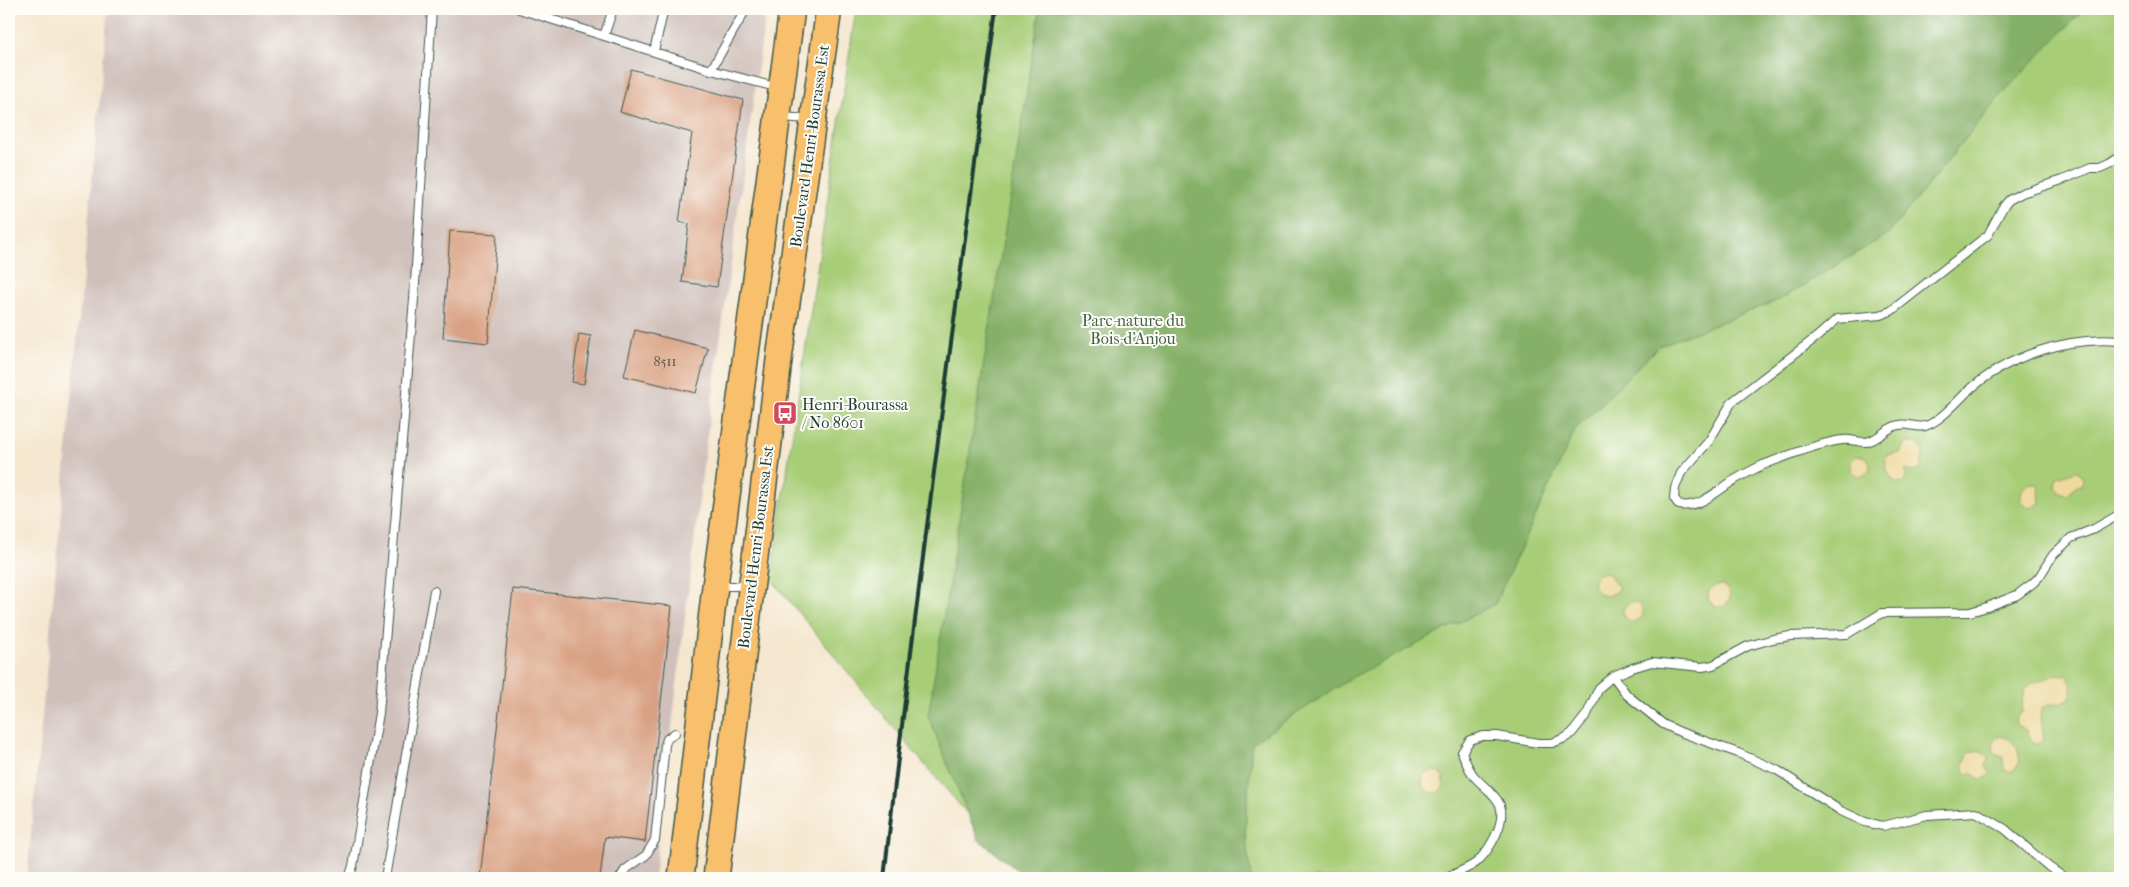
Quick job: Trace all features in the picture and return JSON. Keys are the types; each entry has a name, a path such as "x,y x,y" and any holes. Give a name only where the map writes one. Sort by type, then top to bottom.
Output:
{"main road":[{"path":"681,878 715,586 792,9"},
{"name":"Boulevard Henri-Bourassa Est","path":"716,878 750,586 780,352 829,9"}],"lane":[{"path":"349,878 353,866 379,713 414,299 432,9"},
{"path":"519,9 711,70 781,88"},
{"path":"604,36 613,9"},
{"path":"654,51 664,9"},
{"path":"711,70 746,9"},
{"path":"777,117 813,120"},
{"path":"2120,156 2110,164 2100,168 2090,168 2062,180 2022,193 2009,200 2003,207 1988,235 1892,311 1880,315 1837,318 1818,336 1732,402 1709,441 1681,474 1674,488 1674,498 1679,505 1686,506 1697,503 1736,479 1778,460 1842,440 1865,442 1877,438 1897,425 1926,426 1953,406 1973,387 1999,368 2016,359 2067,344 2101,340 2120,342"},
{"path":"1448,878 1477,862 1495,841 1501,816 1500,805 1473,775 1466,764 1462,752 1470,740 1483,736 1497,736 1538,743 1552,743 1565,738 1572,733 1587,714 1599,688 1613,676 1652,662 1702,667 1713,665 1748,646 1790,636 1847,634 1882,613 1970,612 1987,607 2017,595 2033,583 2053,555 2071,538 2094,529 2120,514"},
{"path":"715,586 750,586"},
{"path":"385,878 434,591"},
{"path":"1613,676 1634,700 1663,724 1680,732 1738,752 1777,770 1840,811 1865,822 1883,826 1927,815 1976,812 2005,829 2049,867 2066,878"},
{"path":"620,878 625,870 646,854 655,840 664,745 667,739 675,733"}],"shaded area":[{"path":"108,9 766,9 705,450 654,878 27,878"}],"green space":[{"name":"Parc-nature du Bois-d'Anjou","path":"856,9 2120,9 2120,878 1204,878 996,847 919,758 771,579"},
{"name":"Parc-nature du Bois-d'Anjou","path":"1040,9 2084,9 2001,95 1888,234 1779,300 1659,346 1575,430 1495,604 1351,678 1252,743 1245,832 1251,878 1027,878 978,839 928,716"}],"sand":[{"path":"1908,443 1916,443 1923,449 1921,469 1912,472 1906,470 1906,478 1903,482 1897,483 1887,471 1886,455 1900,453 1903,446"},
{"path":"1860,456 1867,459 1870,466 1867,473 1860,476 1853,473 1850,466 1853,459"},
{"path":"2076,471 2083,478 2082,485 2074,487 2068,495 2061,494 2055,486 2057,477"},
{"path":"2030,483 2039,485 2040,503 2028,508 2021,501 2021,495 2023,488"},
{"path":"1600,573 1609,574 1619,588 1617,592 1606,596 1596,590 1593,584"},
{"path":"1719,585 1727,588 1730,596 1727,604 1719,607 1711,604 1708,596 1711,588"},
{"path":"1633,602 1640,605 1643,612 1640,619 1633,622 1626,619 1623,612 1626,605"},
{"path":"2055,674 2066,675 2072,686 2071,694 2062,703 2042,708 2041,719 2044,739 2040,743 2034,744 2026,730 2017,726 2015,721 2019,714 2023,712 2024,691 2035,682"},
{"path":"2000,736 2009,739 2017,747 2020,761 2015,769 2010,772 2004,770 2003,756 1995,754 1993,751 1994,740"},
{"path":"1978,750 1986,755 1988,759 1986,766 1991,775 1981,780 1971,773 1966,774 1964,768 1969,753"},
{"path":"1429,771 1437,771 1444,778 1444,786 1437,793 1429,793 1422,786 1422,778"}],"building":[{"path":"631,69 743,100 717,287 682,282 689,224 679,222 692,133 620,112"},
{"path":"450,231 497,234 488,343 443,338"},
{"path":"635,330 708,348 696,393 624,376"},
{"path":"579,334 591,336 584,384 572,382"},
{"path":"513,589 672,606 645,842 605,837 600,878 480,878"}],"railway":[{"path":"884,878 952,334 996,9"}],"place":[{"name":"Henri-Bourassa / No 8601","path":"785,413"}]}
